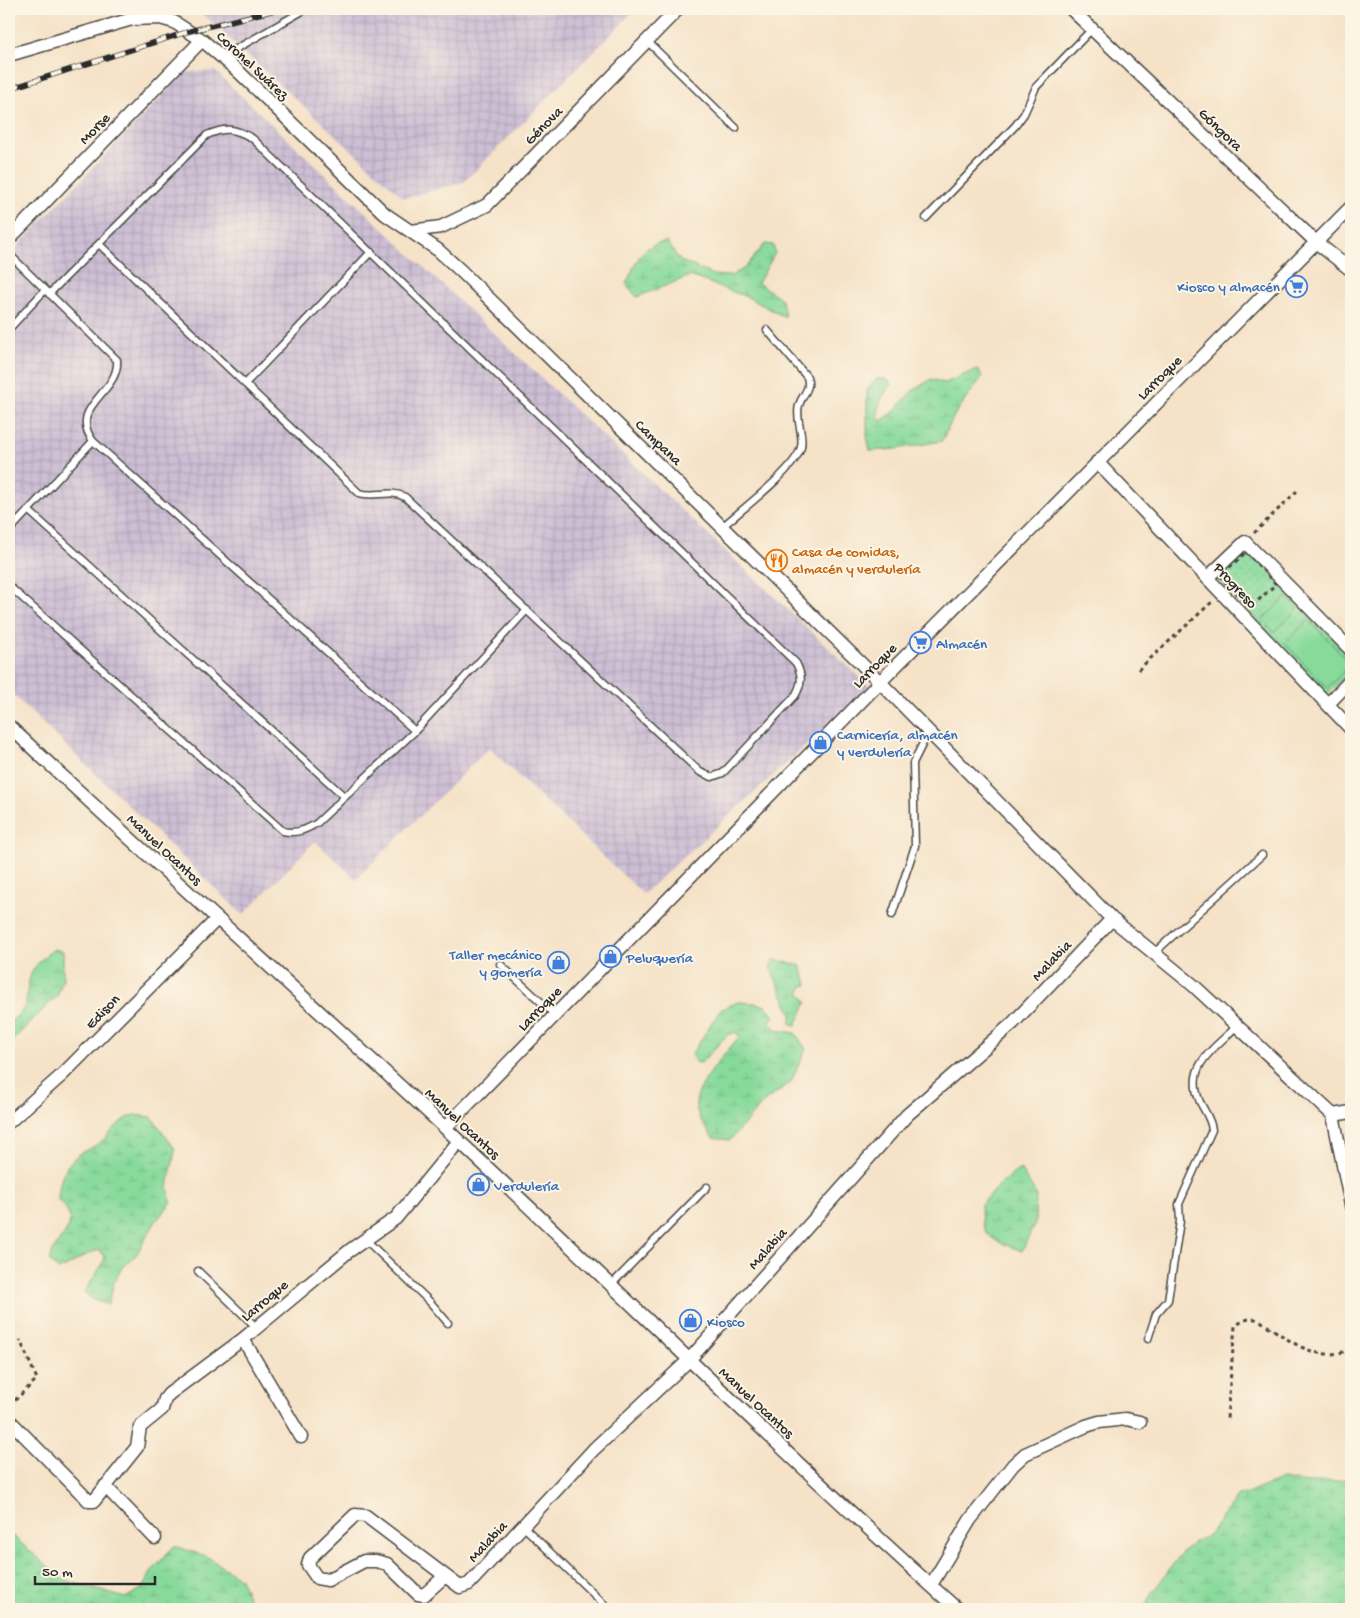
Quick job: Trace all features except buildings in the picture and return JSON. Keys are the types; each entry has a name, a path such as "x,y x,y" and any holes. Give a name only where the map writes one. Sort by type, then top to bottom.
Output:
{"street":[{"name":"Génova","path":"411,231 441,227 487,205 678,9"},
{"name":"Góngora","path":"1071,9 1316,242 1351,270"},
{"name":"Coronel Suárez","path":"9,55 132,19 146,18 174,22 202,40 222,57 385,214 411,231"},
{"name":"Morse","path":"9,239 202,40"},
{"name":"Larroque","path":"445,1128 880,682 1351,207"},
{"name":"Campana","path":"411,231 438,250 461,271 880,682 1112,919 1154,953 1333,1115"},
{"name":"Progreso","path":"1097,462 1351,729"},
{"path":"1207,578 1245,547 1351,650"},
{"path":"1328,704 1351,680"},
{"name":"Manuel Ocantos","path":"10,730 445,1128 689,1360 957,1609"},
{"name":"Malabia","path":"446,1576 424,1595 418,1594 387,1564 376,1561 364,1560 328,1580 317,1578 308,1565 310,1558 355,1515 360,1514 366,1516 446,1576 460,1587 469,1584 594,1449 689,1360 907,1115 1013,1024 1112,919"},
{"name":"Edison","path":"9,1122 62,1075 216,920"},
{"path":"1351,1112 1333,1115 1351,1205"},
{"name":"Larroque","path":"9,1420 89,1501 94,1501 138,1447 140,1427 162,1409 165,1399 169,1394 243,1339 365,1239 396,1218 459,1141"},
{"path":"243,1339 301,1436"},
{"path":"931,1585 970,1520 1013,1465 1025,1454 1099,1422 1126,1419 1140,1422"},
{"path":"105,1486 155,1538"}],"lane":[{"path":"222,57 306,9"},
{"path":"926,218 1015,126 1024,114 1036,87 1092,29"},
{"path":"647,41 736,128"},
{"path":"9,329 99,244 207,135 222,128 241,131 252,138 796,663 802,673 801,685 795,696 723,773 712,776 700,772 405,497 397,493 367,496 359,493 99,244"},
{"path":"245,384 370,252"},
{"path":"9,254 117,360 115,378 90,407 85,421 88,434 93,441 415,731"},
{"path":"722,527 787,470 800,450 803,436 799,420 799,405 808,391 809,384 807,377 767,330"},
{"path":"9,531 93,441"},
{"path":"28,510 345,797"},
{"path":"9,586 283,831 303,831 318,823 415,731 527,610"},
{"path":"892,915 916,846 913,763 929,731"},
{"path":"1154,953 1262,855"},
{"path":"500,964 555,1015"},
{"path":"1148,1339 1156,1314 1168,1300 1180,1221 1179,1204 1212,1130 1212,1123 1194,1085 1195,1073 1201,1062 1236,1026"},
{"path":"611,1285 708,1187"},
{"path":"365,1239 430,1302 448,1323"},
{"path":"198,1271 256,1327"},
{"path":"523,1526 609,1609"}],"path":[{"path":"1245,547 1276,584 1250,608 1220,576 1245,547 1298,490"},
{"path":"1138,670 1221,594"},
{"path":"1227,1418 1236,1326 1243,1320 1251,1318 1259,1320 1311,1353 1337,1355 1351,1349"},
{"path":"9,1407 37,1379 20,1340"}],"shaded area":[{"path":"197,9 636,9 464,182 404,198"},
{"path":"215,71 870,687 643,894 489,748 356,879 315,841 243,915 9,691 9,255 185,72"}],"green space":[{"path":"667,242 679,260 713,275 731,276 745,268 765,244 773,245 775,253 758,283 782,299 785,317 747,297 690,276 637,297 626,284 636,262 650,247"},
{"path":"977,369 982,377 955,414 942,441 896,449 870,451 867,436 867,390 877,379 887,379 892,385 883,396 880,404 878,417 881,421 894,412 911,392 931,379 945,383"},
{"path":"1246,547 1351,657 1351,671 1327,694 1215,577"},
{"path":"1286,597 1298,609 1274,632 1262,620"},
{"path":"1309,620 1351,664 1327,688 1285,643"},
{"path":"54,949 63,951 63,979 57,996 9,1044 9,1023 17,1016 25,1004 32,972 39,962"},
{"path":"774,960 800,965 808,985 803,986 800,992 807,1002 795,1027 790,1022 792,1015 770,967"},
{"path":"738,1002 764,1005 774,1017 769,1022 777,1030 795,1033 806,1049 791,1082 764,1102 730,1140 713,1138 697,1112 696,1103 701,1087 713,1068 739,1037 737,1032 727,1035 701,1063 695,1062 691,1055 720,1010"},
{"path":"135,1115 152,1117 175,1149 169,1183 172,1202 156,1221 136,1255 122,1267 114,1283 108,1305 92,1299 84,1292 102,1265 105,1257 99,1250 58,1270 49,1261 69,1224 66,1209 58,1200 61,1180 70,1162 102,1141 124,1120"},
{"path":"1020,1169 1036,1194 1035,1223 1022,1251 996,1241 990,1236 983,1225 981,1216 981,1204 1002,1182"},
{"path":"1351,1477 1351,1609 1144,1609 1152,1593 1183,1551 1197,1540 1209,1536 1238,1495 1247,1494 1282,1479 1307,1483 1335,1481"},
{"path":"9,1533 64,1580 125,1598 143,1588 152,1571 174,1546 206,1556 240,1578 253,1609 9,1609"}],"railway":[{"path":"9,89 190,31 279,9"}],"place":[{"name":"Kiosco y almacén","path":"1296,286"},
{"name":"Casa de comidas, almacén y verdulería","path":"776,560"},
{"name":"Almacén","path":"920,643"},
{"name":"Carnicería, almacén y verdulería","path":"821,743"},
{"name":"Peluquería","path":"610,957"},
{"name":"Taller mecánico y gomería","path":"558,963"},
{"name":"Verdulería","path":"478,1185"},
{"name":"Kiosco","path":"691,1321"}]}
